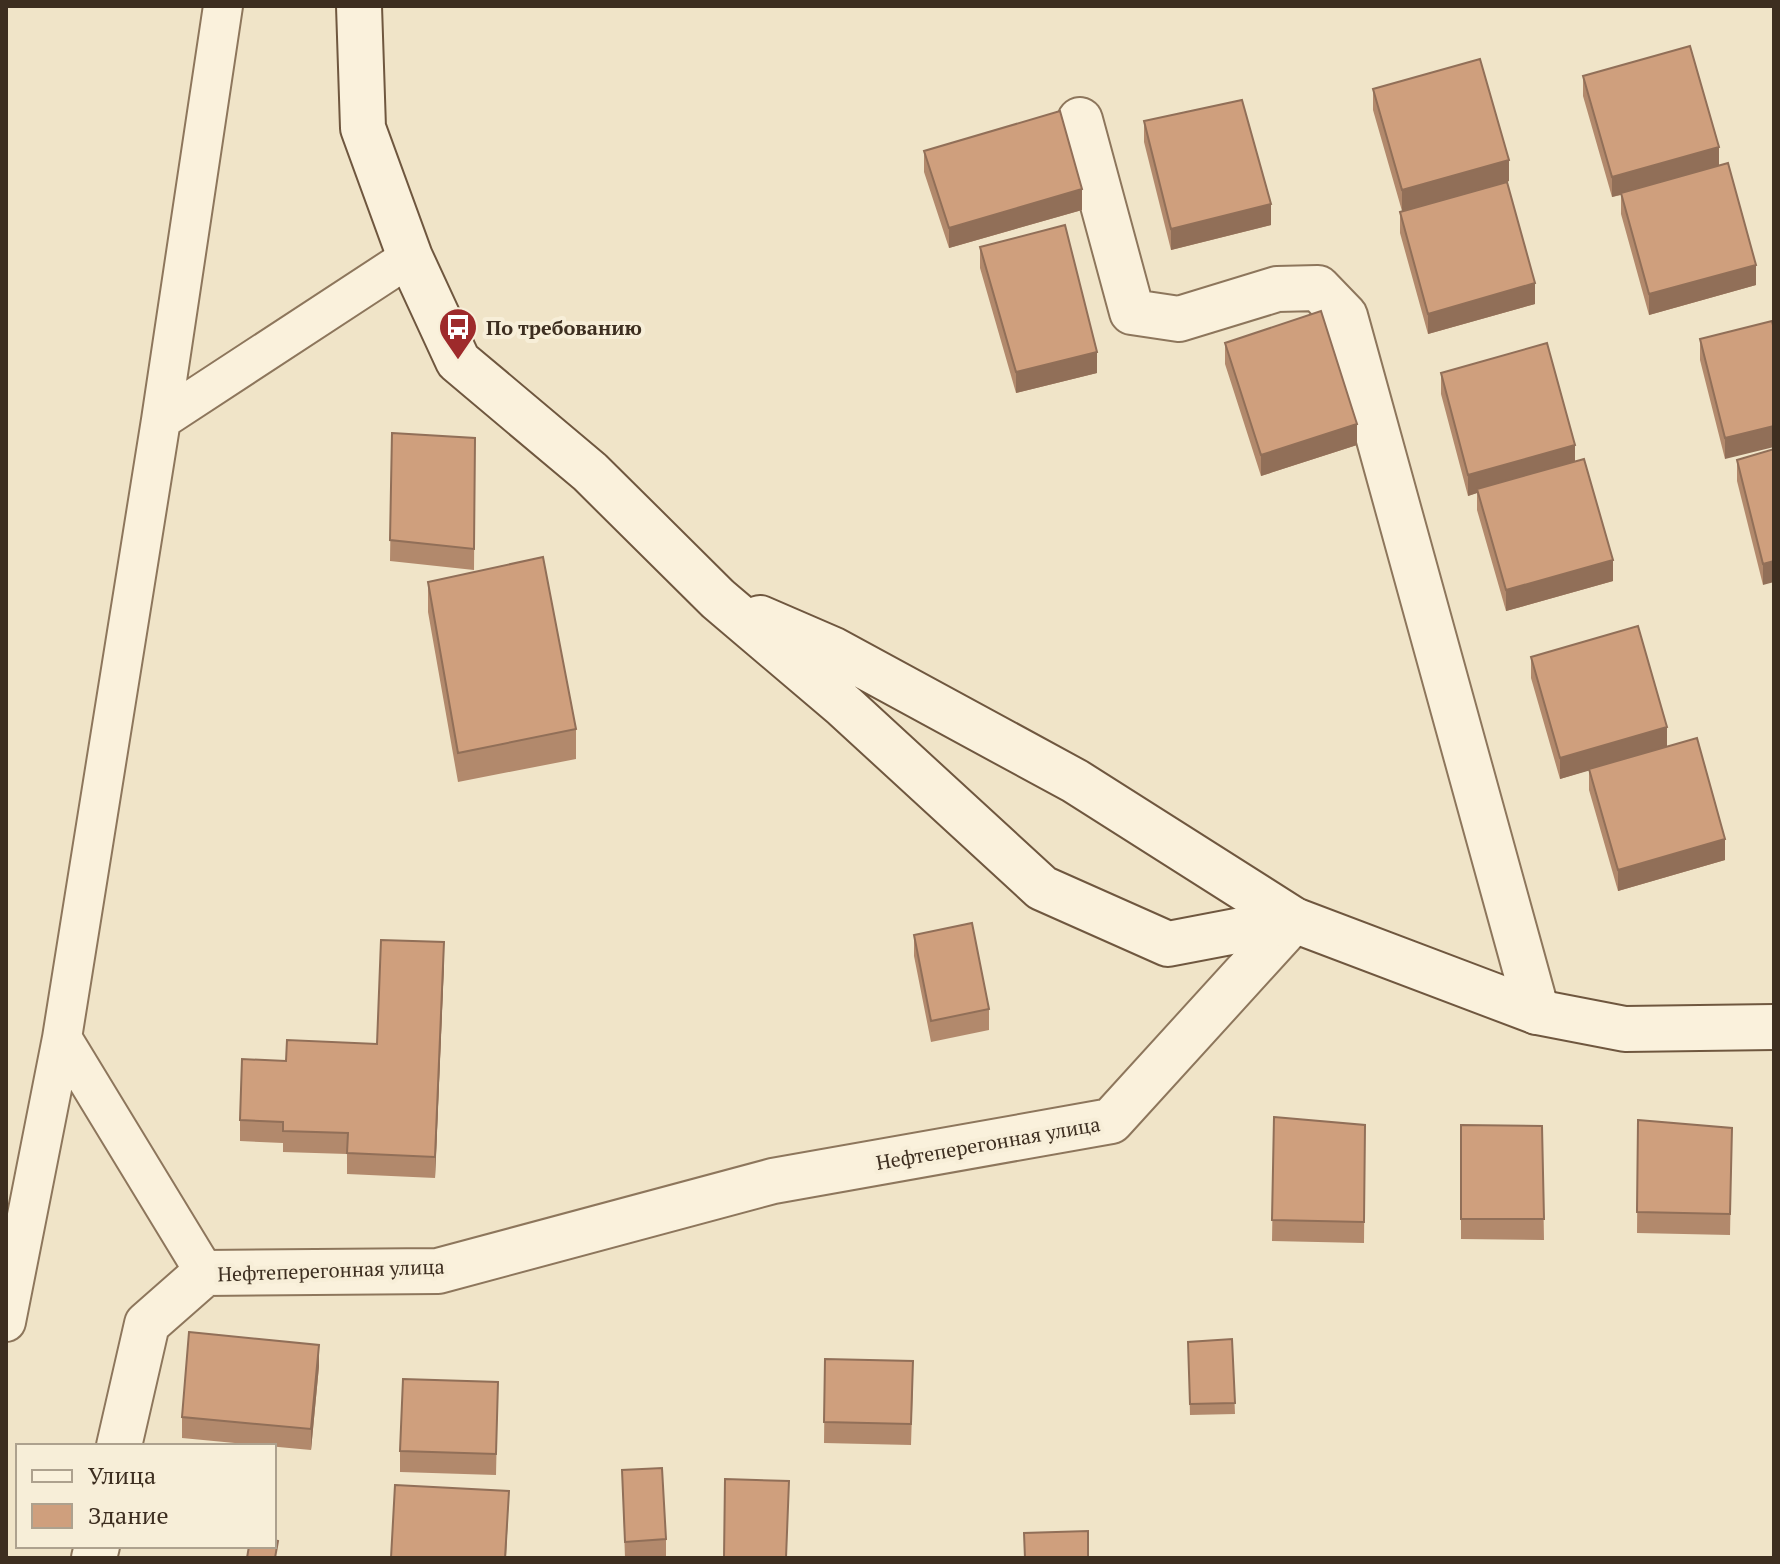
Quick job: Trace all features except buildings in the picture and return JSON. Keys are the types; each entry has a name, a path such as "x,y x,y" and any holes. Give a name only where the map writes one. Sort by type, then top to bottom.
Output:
{"street":[{"path":"359,6 363,128 410,257 458,361 590,472 718,599 844,706 1042,888 1168,944 1294,920"},
{"path":"1080,120 1132,312 1179,319 1277,289 1318,288 1345,316 1537,1012"},
{"path":"718,599 834,650 1075,781 1294,920 1537,1012 1625,1029 1774,1027"},
{"name":"Нефтеперегонная улица","path":"205,1273 438,1271 773,1181 1111,1121 1294,920"},
{"path":"119,1444 147,1324 205,1273"}],"lane":[{"path":"6,1322 62,1038 161,420 223,6"},
{"path":"161,420 410,257"},
{"path":"62,1038 205,1273"}],"place":[{"name":"По требованию","path":"458,361"}]}
